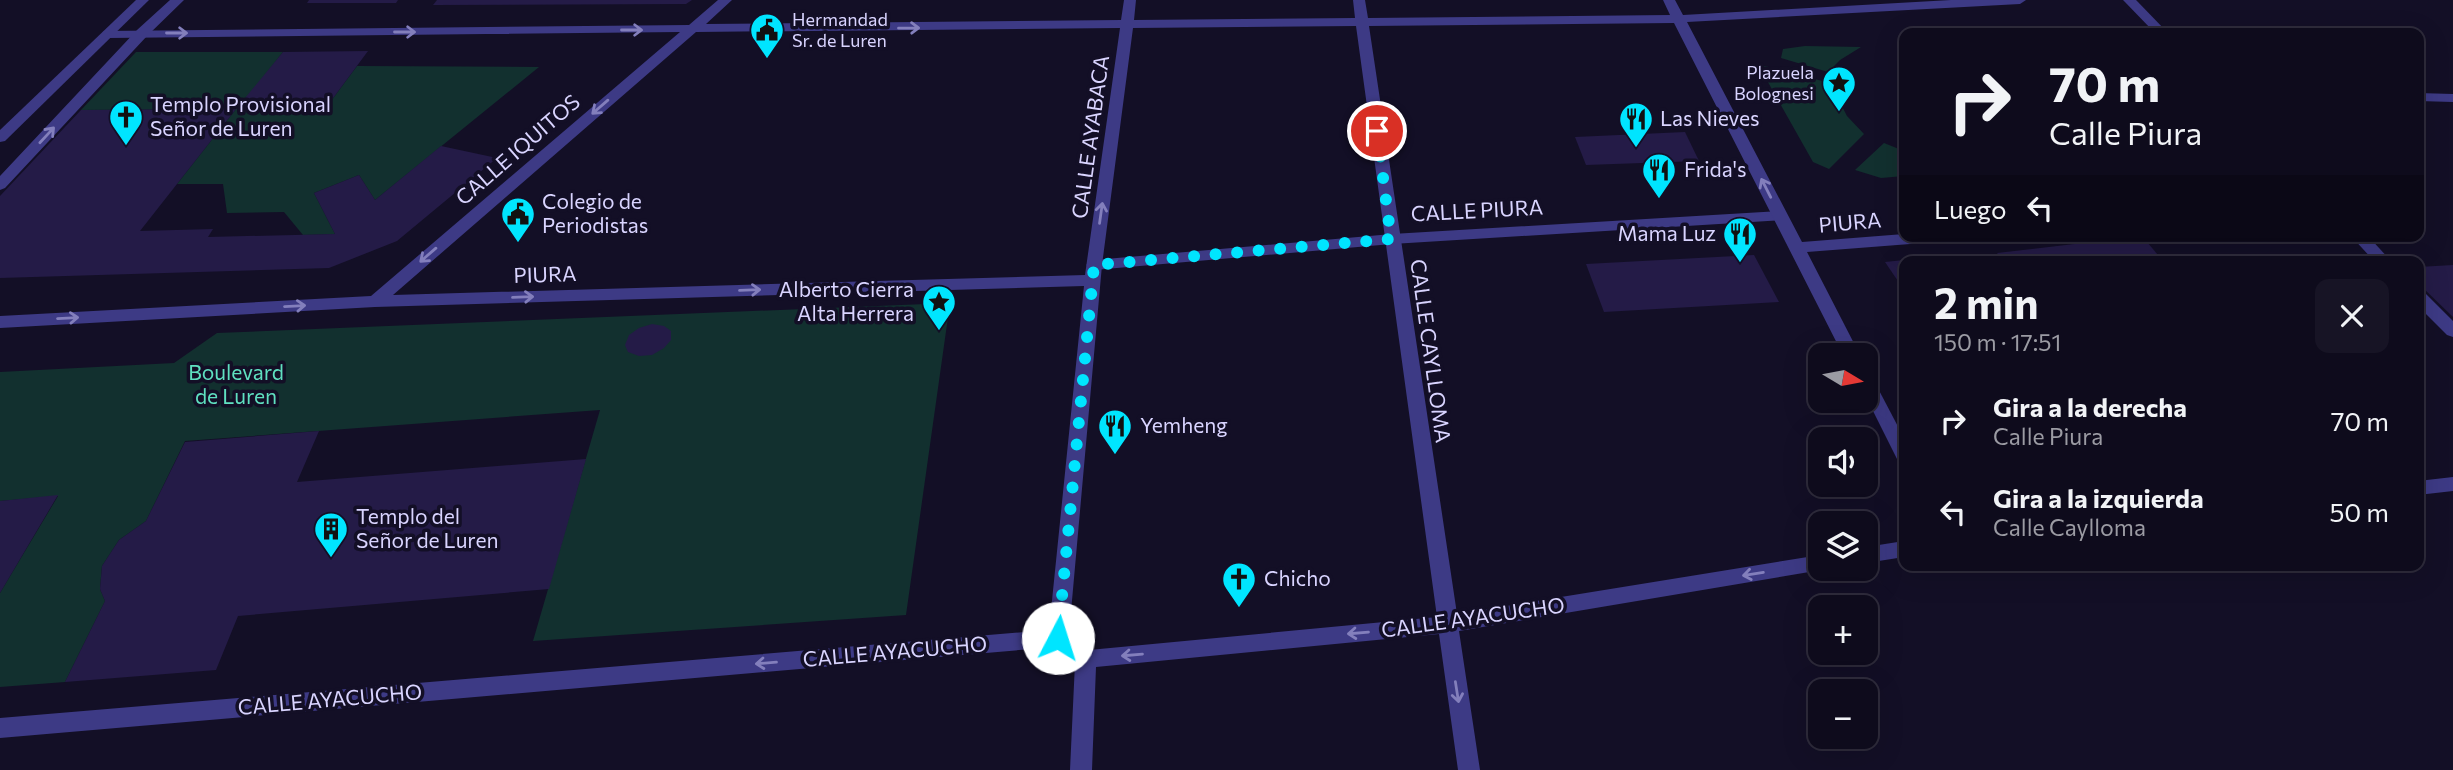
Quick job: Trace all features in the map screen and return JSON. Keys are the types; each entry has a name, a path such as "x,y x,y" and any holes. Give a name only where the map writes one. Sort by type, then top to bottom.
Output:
{"street":[{"path":"0,138 143,0"},
{"path":"0,185 142,33 177,0"},
{"name":"CALLE IQUITOS","path":"375,301 726,0"},
{"name":"CALLE AYABACA","path":"1058,638 1093,273 1130,0"},
{"name":"CALLE CAYLLOMA","path":"1359,0 1391,239 1469,770"},
{"path":"1669,0 1846,343"},
{"path":"109,34 1679,19 2020,0"},
{"path":"2129,0 2157,28"},
{"path":"2424,97 2453,98"},
{"name":"CALLE PIURA","path":"1093,273 1391,239 1780,216"},
{"name":"PIURA","path":"1797,248 1899,240"},
{"path":"2365,242 2378,256"},
{"name":"PIURA","path":"0,322 375,301 1093,273"},
{"path":"2424,302 2453,331"},
{"path":"1878,405 1899,446"},
{"path":"2424,487 2453,484"},
{"path":"1878,553 1899,550"},
{"name":"CALLE AYACUCHO","path":"1086,659 1447,625 1808,565"},
{"path":"1058,638 1086,659 1081,770"},
{"name":"CALLE AYACUCHO","path":"0,727 1058,638"}],"green space":[{"path":"1805,46 1861,47 1840,60 1828,72 1781,58 1783,49"},
{"path":"136,52 283,52 238,109 325,109 357,66 539,67 375,200 359,175 314,193 335,234 303,235 284,212 227,213 223,184 177,184 236,109 81,110"},
{"path":"1765,66 1830,83 1847,116 1864,134 1829,169 1813,162 1760,68"},
{"path":"1884,143 1899,149 1899,176 1881,178 1855,170"},
{"name":"Boulevard de Luren","path":"950,303 906,615 533,641 600,410 185,441 146,521 119,540 102,566 100,589 105,601 65,682 0,687 0,593 58,496 0,501 0,372 174,363 217,333"}],"building":[{"path":"309,0 398,0 396,3 307,3"},
{"path":"437,0 692,0 686,4 433,5"},
{"path":"368,51 325,109 236,109 283,52"},
{"path":"236,109 140,231 213,229 208,237 335,234 314,193 359,175 375,200 441,146 497,158 397,241 329,268 0,278 0,196 81,110"},
{"name":"Las Nieves","path":"1685,132 1699,161 1586,165 1575,137"},
{"path":"2091,242 2147,242 2159,256 2000,256 1997,253"},
{"path":"1754,255 1779,302 1604,312 1586,264"},
{"path":"1899,261 1899,283 1885,262"},
{"path":"2453,265 2453,317 2424,289 2424,267"},
{"path":"652,324 664,326 671,331 671,340 652,355 639,356 628,352 625,345 629,335"},
{"name":"Templo del Señor de Luren","path":"319,431 297,482 586,459 549,589 238,616 216,670 65,682 105,601 100,589 102,566 119,540 146,521 185,442"},
{"path":"58,495 0,593 0,501"}],"place":[{"name":"Hermandad Sr. de Luren","path":"767,60"},
{"name":"Plazuela Bolognesi","path":"1839,113"},
{"name":"Templo Provisional Señor de Luren","path":"126,147"},
{"name":"Las Nieves","path":"1636,149"},
{"name":"Frida's","path":"1659,200"},
{"name":"Colegio de Periodistas","path":"518,244"},
{"name":"Mama Luz","path":"1740,264"},
{"name":"Alberto Cierra Alta Herrera","path":"939,332"},
{"name":"Yemheng","path":"1115,456"},
{"name":"Templo del Señor de Luren","path":"331,559"},
{"name":"Chicho","path":"1239,609"}],"route":[{"path":"1058,638 1094,265 1391,239 1377,131"}]}
